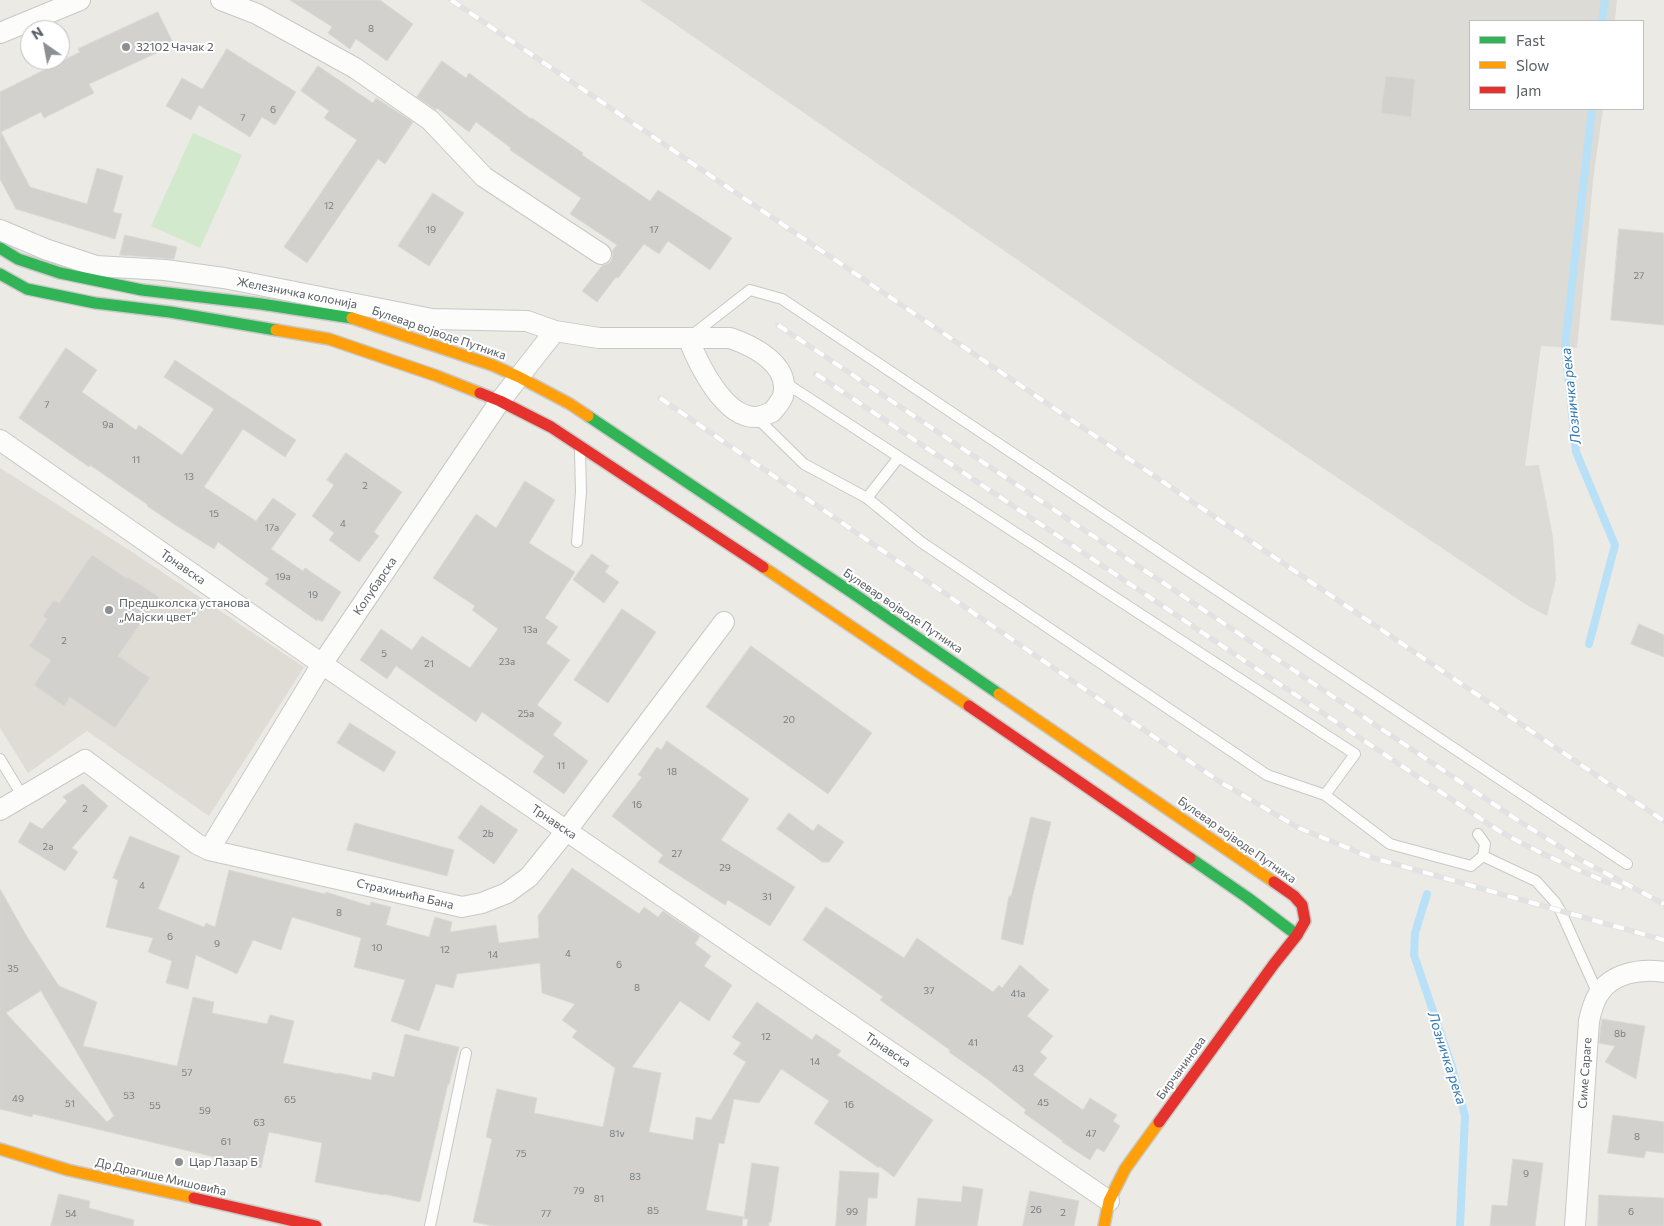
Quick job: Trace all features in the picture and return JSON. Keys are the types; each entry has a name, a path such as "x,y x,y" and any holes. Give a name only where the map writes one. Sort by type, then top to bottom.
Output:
{"main road":[{"name":"Булевар војводе Путника","path":"0,248 18,259 60,273 142,290 260,304 356,319 492,365 570,404 854,594 1294,896 1302,905 1306,921 1297,935"},
{"path":"0,274 27,289 95,303 170,312 329,339 437,376 500,401 551,428 867,636 1248,898 1297,935"},
{"name":"Бирчанинова","path":"1104,1226 1109,1201 1125,1169 1297,935"},
{"name":"Др Драгише Мишовића","path":"0,1149 68,1170 316,1226"}],"street":[{"path":"0,33 80,0"},
{"path":"221,0 256,14 355,68 430,120 484,177 601,254"},
{"name":"Железничка колонија","path":"0,230 45,249 96,266 165,270 224,278 432,319 527,321 555,331 599,338 730,338 748,344 765,355 777,366 784,382"},
{"name":"Колубарска","path":"209,850 322,664 500,401 555,331"},
{"path":"688,338 697,361 709,381 723,399 739,412 756,417 772,412 782,397 784,382"},
{"name":"Трнавска","path":"0,440 322,664 1109,1201"},
{"name":"Страхињића Бана","path":"0,810 85,760 197,844 209,850 462,907 482,903 507,893 529,877 567,830 724,622"},
{"name":"Симе Сараге","path":"1575,1226 1589,1021 1592,1008 1598,994 1607,984 1618,977 1634,972 1652,970 1664,972"}],"lane":[{"path":"688,338 750,290 782,299 1628,864"},
{"path":"784,382 1355,754 1325,795"},
{"path":"756,417 804,464 866,498 922,542 1267,775 1325,795 1390,844 1471,866 1483,856 1485,844 1478,834"},
{"path":"577,542 581,492 580,447"},
{"path":"866,498 899,457"},
{"path":"0,759 23,797"},
{"path":"1483,856 1536,881 1555,902 1598,994"},
{"path":"430,1226 466,1053"}],"shaded area":[{"path":"640,0 1617,0 1615,20 1469,20 1469,110 1603,110 1594,172 1577,348 1541,346 1525,466 1539,465 1553,537 1556,579 1547,616 1525,604 1173,367"},
{"name":"Предшколска установа „Мајски цвет”","path":"0,468 132,552 304,667 209,816 87,731 28,773 0,728"}],"green space":[{"path":"193,133 242,155 200,248 151,226"}],"building":[{"path":"290,0 380,0 413,24 387,61 356,39 350,49 328,33 332,27"},
{"path":"158,12 174,45 89,84 94,93 44,118 41,112 1,132 30,187 87,204 97,168 123,176 113,212 122,214 115,239 16,209 0,179 0,92 44,70 70,70 70,57 80,52 78,49"},
{"path":"227,49 296,92 275,125 262,117 250,137 199,105 191,120 166,106 182,78 202,89"},
{"path":"442,61 466,78 469,73 531,119 583,153 582,155 650,201 658,190 732,238 710,270 668,241 659,254 644,244 597,302 582,291 602,266 611,261 612,251 617,245 570,214 581,198 510,150 511,148 476,122 469,132 437,108 436,110 417,97"},
{"path":"318,66 373,103 376,98 413,122 385,164 378,159 307,263 284,247 357,140 324,118 329,111 301,91"},
{"path":"1386,76 1415,79 1411,117 1381,113"},
{"path":"433,193 464,213 429,266 398,246"},
{"path":"1619,229 1664,233 1664,325 1611,320"},
{"path":"125,235 177,247 174,259 120,255"},
{"path":"66,348 97,370 82,392 136,430 139,425 182,455 214,409 164,377 175,360 296,440 285,457 243,429 204,487 256,521 273,498 296,514 271,549 303,571 305,568 341,592 322,622 318,619 317,621 265,584 269,579 218,542 214,549 177,526 19,418"},
{"path":"346,453 402,492 374,532 379,536 359,562 329,540 334,533 312,516 334,485 327,480"},
{"path":"525,481 555,500 529,543 575,572 545,618 558,627 546,643 570,660 537,705 562,723 553,735 588,761 564,794 533,772 544,756 482,712 476,722 396,666 387,679 360,660 381,629 412,650 422,636 470,668 498,629 472,610 475,606 433,578 476,514 496,528"},
{"path":"592,554 609,566 605,572 619,582 604,603 573,580"},
{"path":"92,555 127,579 128,577 159,597 118,656 150,678 115,728 70,697 64,706 34,685 51,660 29,646 47,619 43,616 54,600 59,603"},
{"path":"622,609 656,632 608,703 574,680"},
{"path":"1639,624 1664,635 1664,657 1631,644"},
{"path":"751,646 872,733 828,794 706,707"},
{"path":"350,723 396,752 384,772 337,743"},
{"path":"667,741 749,799 721,840 795,887 770,926 728,900 725,905 658,862 663,855 612,816 642,777 638,775 657,747 661,750"},
{"path":"83,784 108,806 72,848 78,852 65,871 18,842 30,822 42,829 67,801 63,797"},
{"path":"481,805 518,830 494,864 458,838"},
{"path":"789,813 813,831 818,824 844,842 829,862 822,862 777,829"},
{"path":"1031,817 1051,822 1033,894 1023,945 1001,939 1009,896 1011,896"},
{"path":"355,823 454,850 447,876 347,850"},
{"path":"130,836 180,856 158,909 204,927 206,923 215,927 229,870 325,894 326,892 370,906 371,902 391,907 386,925 429,937 435,917 452,922 450,932 496,925 499,943 539,938 538,916 572,868 639,914 644,907 658,917 663,911 700,936 695,944 711,956 704,966 732,985 709,1021 680,1001 632,1067 661,1073 649,1132 693,1140 696,1117 711,1120 746,1062 733,1054 741,1043 732,1037 757,1002 812,1040 816,1034 841,1051 837,1055 933,1120 894,1177 814,1123 829,1101 781,1069 759,1103 734,1099 724,1144 719,1143 706,1210 743,1217 742,1226 493,1226 473,1222 492,1139 486,1137 497,1089 537,1098 534,1113 603,1127 615,1068 572,1037 577,1031 562,1020 575,1004 542,993 540,963 457,974 453,988 436,984 419,1031 391,1021 405,980 354,967 361,938 292,917 281,950 253,940 237,974 196,955 188,989 166,983 172,961 148,952 153,938 106,927 118,880 113,878"},
{"path":"0,889 26,935 59,986 97,1002 83,1046 177,1066 193,997 214,1002 212,1013 267,1024 270,1015 294,1021 283,1063 339,1074 371,1080 373,1072 394,1077 405,1034 459,1047 448,1084 420,1202 315,1182 322,1143 269,1132 261,1168 33,1114 32,1117 0,1109","holes":["41,991 114,1116 107,1122 6,1013"]},
{"path":"826,907 904,958 917,938 993,992 999,985 1002,988 1020,965 1049,990 1027,1016 1053,1036 1040,1052 1047,1058 1033,1075 1083,1110 1090,1098 1117,1115 1113,1121 1120,1126 1104,1152 1097,1148 1090,1160 1062,1142 1024,1113 1026,1110 949,1052 950,1050 880,1000 883,997 803,940"},
{"path":"1602,1019 1645,1026 1636,1079 1605,1062 1615,1046 1599,1043"},
{"path":"1613,1115 1664,1122 1664,1153 1646,1151 1644,1158 1608,1153"},
{"path":"1513,1159 1543,1163 1535,1226 1490,1226 1492,1205 1507,1206"},
{"path":"752,1163 779,1167 769,1226 747,1226 748,1219 744,1219"},
{"path":"840,1171 879,1173 877,1198 868,1198 866,1226 836,1226"},
{"path":"963,1186 983,1189 977,1226 915,1226 918,1198 961,1202"},
{"path":"1030,1191 1079,1201 1074,1226 1023,1226"},
{"path":"59,1194 90,1201 89,1208 134,1220 133,1226 51,1226"},
{"path":"1599,1195 1664,1198 1664,1226 1598,1226"}],"waterway":[{"name":"Лозничка река","path":"1602,20 1605,0"},
{"name":"Лозничка река","path":"1589,644 1615,545 1576,452 1565,345 1592,110"},
{"name":"Лозничка река","path":"1427,894 1415,933 1414,955 1452,1067 1465,1116 1460,1226"}],"railway":[{"path":"451,0 1664,821"},
{"path":"778,325 1519,821 1579,859 1664,904"},
{"path":"816,374 1499,831 1559,861 1622,888"},
{"path":"660,398 1220,782 1299,828 1370,857 1664,940"}],"traffic: fast":[{"path":"0,248 18,259 60,273 142,290 261,304 352,318"},
{"path":"0,274 27,289 95,303 170,312 276,330"},
{"path":"588,416 854,594 999,694"},
{"path":"1190,858 1297,935"}],"traffic: slow":[{"path":"352,318 492,365 570,404 588,416"},
{"path":"276,330 329,339 437,376 480,393"},
{"path":"763,567 969,706"},
{"path":"999,694 1274,882"},
{"path":"1104,1226 1109,1201 1125,1169 1159,1122"},
{"path":"0,1149 68,1170 194,1198"}],"traffic: jam":[{"path":"480,393 551,427 763,567"},
{"path":"969,706 1190,858"},
{"path":"1159,1122 1297,935 1305,921 1302,905 1294,896 1274,882"},
{"path":"194,1198 316,1226"}],"place":[{"name":"32102 Чачак 2","path":"126,47"},
{"name":"Предшколска установа „Мајски цвет”","path":"109,610"},
{"name":"Цар Лазар Б","path":"179,1162"}]}
